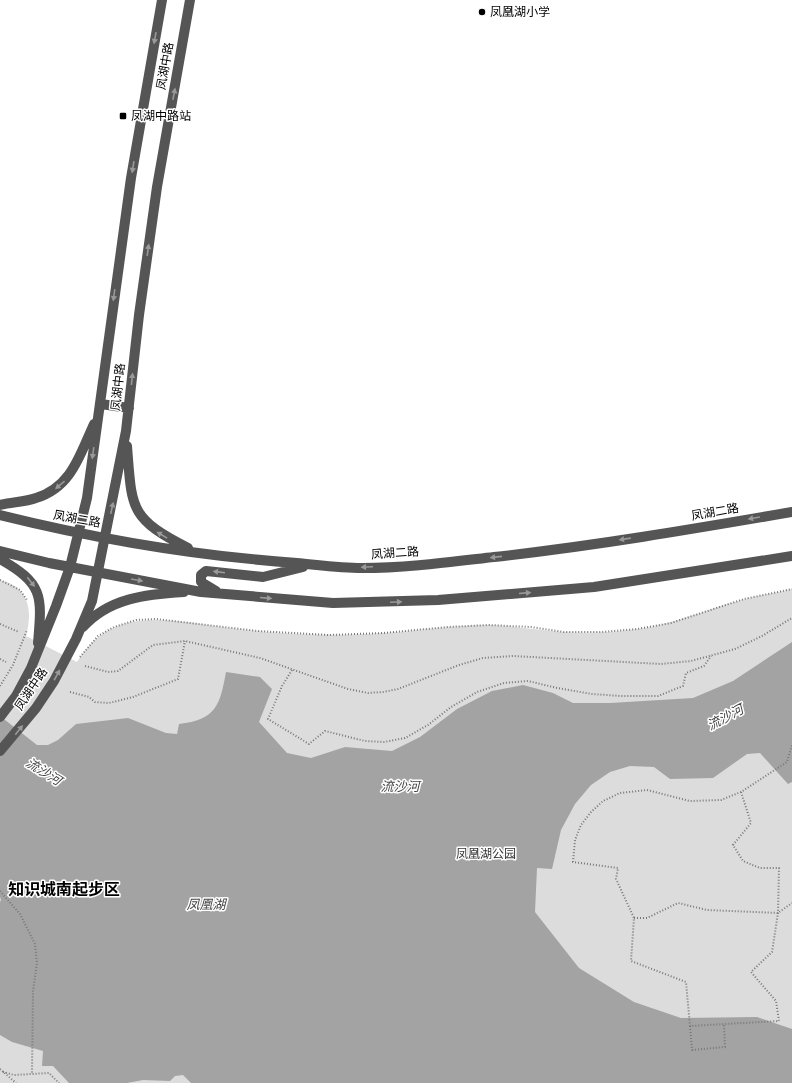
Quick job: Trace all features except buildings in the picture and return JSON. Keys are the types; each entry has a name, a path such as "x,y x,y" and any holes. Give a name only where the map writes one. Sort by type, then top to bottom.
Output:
{"street":[{"name":"凤湖中路","path":"0,717 16,696 37,655 70,567 87,498 130,186 162,0"},
{"name":"凤湖中路","path":"0,751 36,708 54,682 92,601 99,573 126,431 139,315 157,187 190,0"},
{"path":"101,404 129,408"},
{"path":"0,505 34,499 51,492 62,484 71,473 99,415"},
{"path":"126,431 130,491 140,516 161,535 197,553"},
{"name":"凤湖二路","path":"0,515 56,529 197,553 362,568 468,560 666,533 792,512"},
{"path":"0,550 70,567 201,592 333,603 438,600 594,587 792,556"},
{"path":"0,559 24,574 37,590 41,613 37,655"},
{"path":"223,594 201,582 201,575 211,571 263,577 312,564"},
{"path":"67,657 80,631 87,623 96,615 119,602 155,594 201,592"}],"path":[{"path":"0,580 20,590 28,601"},
{"path":"77,662 84,650 98,636 114,627 136,620 156,619 258,631 329,635 383,634 448,627 488,625 531,627 564,632 601,632 637,629 671,623 744,599 792,589"},
{"path":"85,666 108,672 118,671 153,645 185,641 242,654 348,689 368,692 398,689 459,665 483,658 513,656 661,664 691,661 735,649 762,636 792,618"},
{"path":"0,624 19,632"},
{"path":"0,686 13,665 28,628"},
{"path":"70,692 89,697 95,702 109,703 133,697 178,679 185,641"},
{"path":"292,670 282,686 268,720 308,744 325,731 365,741 384,742 405,738 428,725 457,703 477,692 504,683 528,680 557,688 592,694 658,696 683,686 686,673 704,666 711,656"},
{"path":"0,659 6,662"},
{"path":"724,1024 725,1047 692,1050 686,982 631,961 634,918 616,879 618,868 573,862 575,840 581,825 591,812 603,801 620,793 634,790 647,790 690,802 721,800 741,792 787,762 792,745"},
{"path":"690,1026 779,1021 776,1001 751,972 772,952 778,913 779,868 760,868 744,861 733,845 751,824 741,792"},
{"path":"0,891 20,914 35,944 37,963 34,982 34,1057 32,1073"},
{"path":"634,918 647,918 678,903 707,910 778,913 792,903"},
{"path":"0,1069 16,1083"},
{"path":"3,1072 14,1075 49,1073 59,1083"}],"green space":[{"name":"凤凰湖","path":"0,580 10,583 23,594 29,617 26,636 77,662 88,647 99,636 124,624 139,621 170,620 256,631 320,635 351,635 490,625 582,633 652,627 745,599 792,589 792,1083 0,1083"}],"water":[{"name":"凤凰湖","path":"792,642 792,782 788,784 760,753 747,754 713,778 670,779 654,767 630,766 610,772 591,785 575,804 561,830 552,869 537,868 535,912 579,968 634,1002 681,1018 757,1017 792,1029 792,1083 191,1083 183,1075 175,1076 170,1081 143,1080 127,1083 69,1083 53,1066 42,1066 43,1051 12,1042 0,1035 0,716 37,745 48,745 58,740 76,724 128,718 166,733 177,734 179,724 201,719 214,709 221,693 226,672 260,677 272,689 259,722 287,753 311,758 345,747 392,751 420,737 457,709 492,691 523,685 553,693 573,703 610,703 693,698 733,681"}],"place":[{"name":"凤凰湖小学","path":"482,12"},
{"name":"凤湖中路站","path":"123,116"}],"district":[{"name":"知识城南起步区","path":"64,889"}],"water label":[{"name":"流沙河","path":"725,717"},
{"name":"流沙河","path":"44,771"},
{"name":"流沙河","path":"400,786"}],"park label":[{"name":"凤凰湖公园","path":"486,854"}]}
